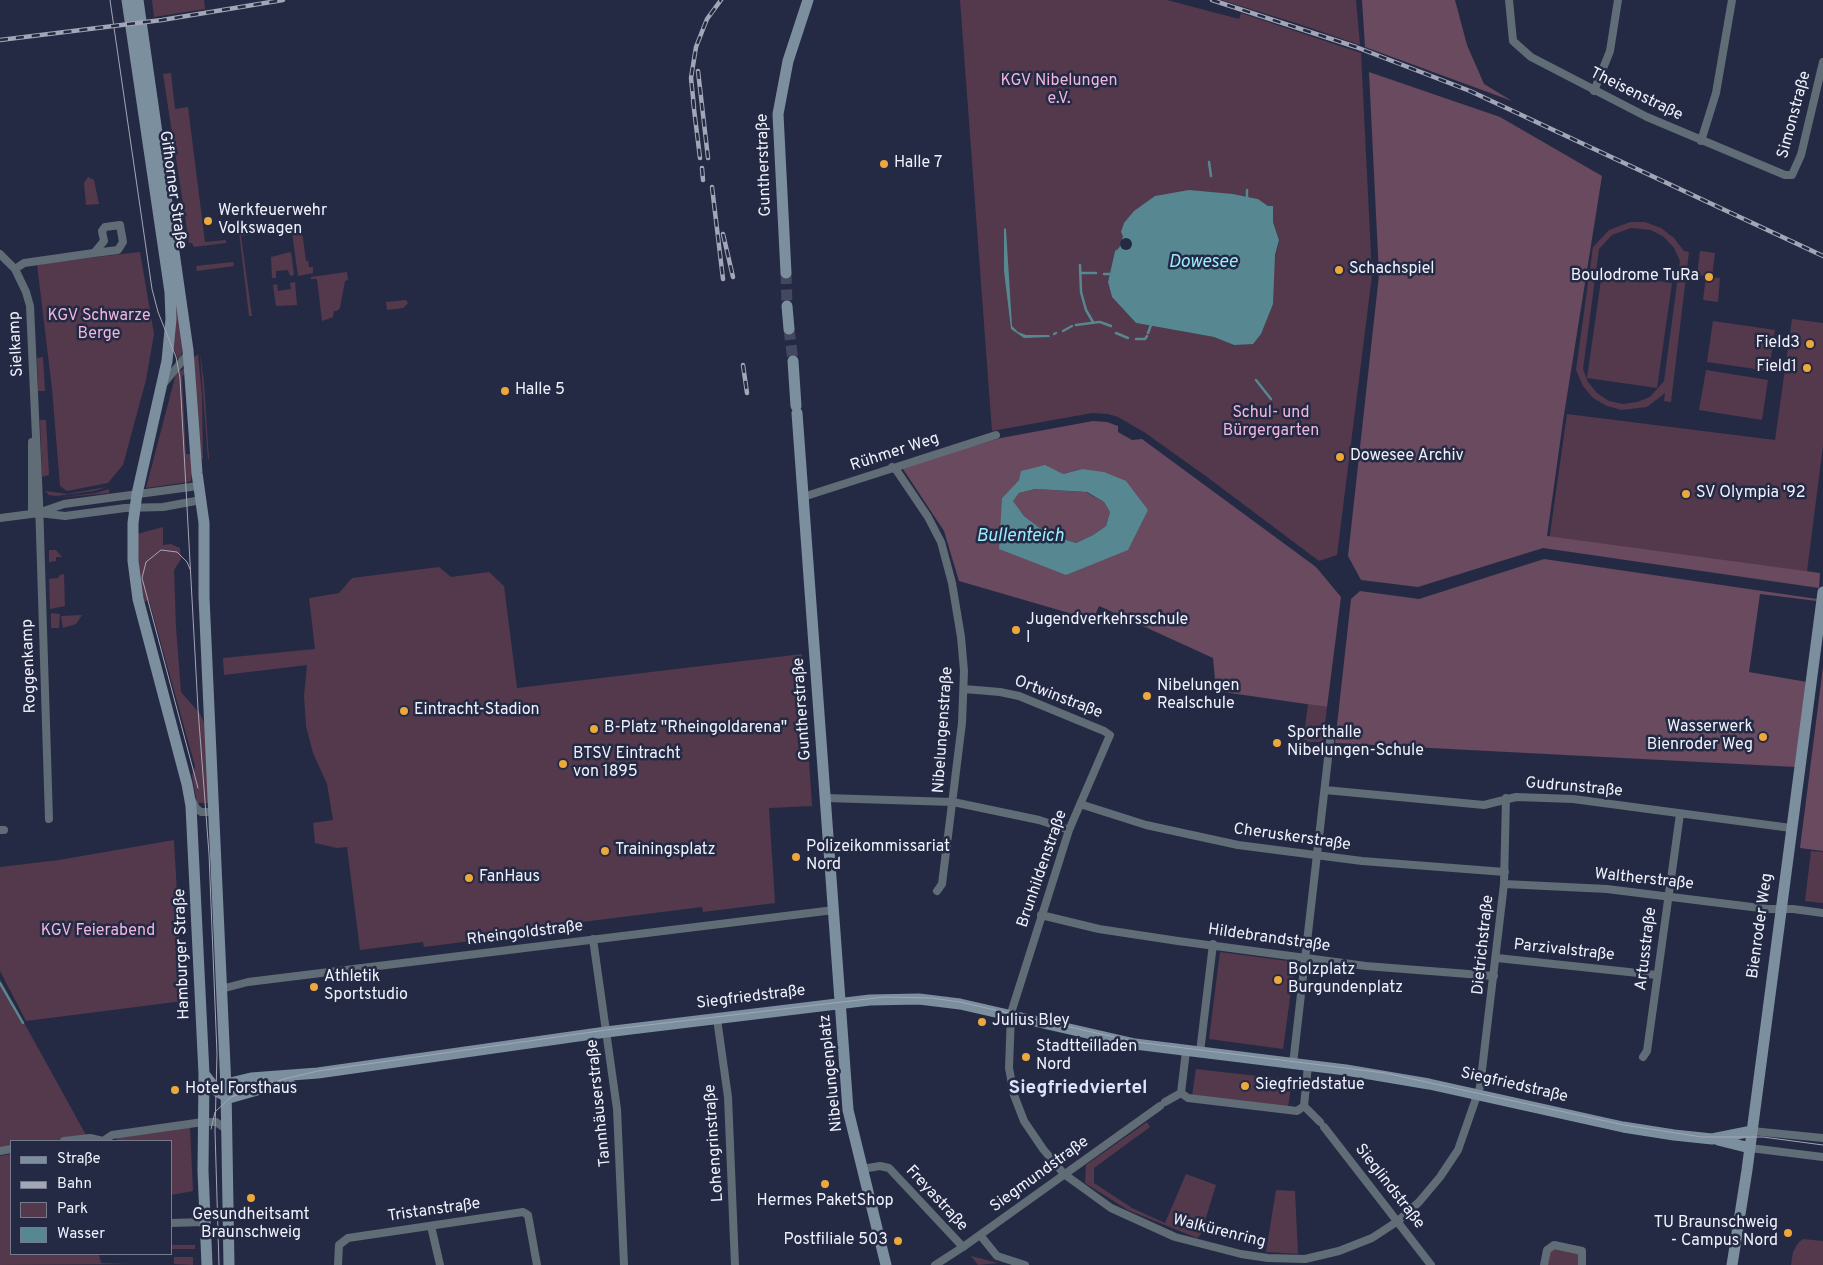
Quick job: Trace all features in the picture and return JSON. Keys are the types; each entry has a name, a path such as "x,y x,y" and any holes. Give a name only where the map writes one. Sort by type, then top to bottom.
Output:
{"main road":[{"name":"Gifhorner Straße","path":"127,0 170,292 170,338 162,385 135,508"},
{"name":"Gifhorner Straße","path":"138,0 188,354 198,486 201,500"},
{"name":"Guntherstraße","path":"786,273 778,114 788,61 807,3"},
{"path":"788,306 790,329"},
{"name":"Guntherstraße","path":"792,361 841,1003"},
{"path":"201,500 206,552 204,597 221,989 229,1265"},
{"name":"Hamburger Straße","path":"135,508 132,551 138,599 189,793 195,864 204,1074 204,1222 208,1265"},
{"name":"Bienroder Weg","path":"1732,1265 1750,1148 1823,592"},
{"name":"Siegfriedstraße","path":"223,1091 318,1073 606,1032 841,1003 884,999 918,999 960,1004 1135,1044 1385,1076 1623,1127 1712,1139 1750,1148"},
{"name":"Nibelungenplatz","path":"841,1003 848,1110 886,1265"},
{"path":"204,1074 223,1091"},
{"name":"Siegfriedstraße","path":"223,1091 234,1098 270,1082"},
{"path":"203,1119 223,1091"},
{"name":"Siegfriedstraße","path":"1712,1139 1752,1131"}],"street":[{"name":"Theisenstraße","path":"1509,0 1515,44 1531,57 1647,118 1774,171 1792,175"},
{"path":"1594,91 1610,51 1618,0"},
{"path":"1700,141 1716,93 1732,0"},
{"name":"Simonstraße","path":"1792,175 1801,155 1810,124 1823,62"},
{"path":"15,269 24,264 118,250 123,242 120,225 105,227 102,231 104,241 94,253"},
{"name":"Sielkamp","path":"0,254 15,269 30,306 35,420 36,513"},
{"name":"Gifhorner Straße","path":"162,385 188,354"},
{"name":"Rühmer Weg","path":"803,498 996,435"},
{"name":"Nibelungenstraße","path":"892,468 897,471 928,516 946,556 961,637 964,689 953,802 942,884 937,892"},
{"path":"0,518 36,513 64,504 198,486"},
{"path":"36,513 65,516 135,508 174,506 201,500"},
{"name":"Roggenkamp","path":"36,513 49,819"},
{"name":"Ortwinstraße","path":"964,689 1000,692 1019,696 1104,730 1110,735"},
{"name":"Brunhildenstraße","path":"1010,1016 1069,830 1110,735"},
{"path":"1293,1064 1330,741"},
{"name":"Gudrunstraße","path":"1325,790 1484,805 1506,798 1573,799 1791,828"},
{"name":"Hamburger Straße","path":"189,793 196,808 201,812 213,812"},
{"path":"826,798 953,802 1010,813 1069,830"},
{"name":"Dietrichstraße","path":"1478,1095 1497,958 1504,884 1506,798"},
{"name":"Cheruskerstraße","path":"1080,804 1146,826 1208,840 1317,856 1412,866 1505,872"},
{"name":"Artusstraße","path":"1643,1057 1647,1051 1667,896 1680,814"},
{"name":"Waltherstraße","path":"1504,884 1607,888 1823,913"},
{"name":"Rheingoldstraße","path":"221,989 248,982 834,910"},
{"name":"Hildebrandstraße","path":"1041,915 1142,936 1213,944 1305,958 1408,971 1494,976"},
{"name":"Tannhäuserstraße","path":"592,939 617,1109 624,1265"},
{"path":"1200,1052 1213,944"},
{"name":"Parzivalstraße","path":"1497,958 1657,975"},
{"name":"Walkürenring","path":"1010,1016 1009,1068 1018,1107 1034,1137 1064,1174 1111,1208 1152,1228 1196,1243 1268,1258 1323,1256 1356,1245 1386,1231 1398,1222 1430,1190 1448,1166 1466,1132 1478,1095"},
{"name":"Lohengrinstraße","path":"717,1019 728,1097 734,1265"},
{"path":"1186,1051 1180,1093 1188,1098 1286,1110 1297,1111 1304,1106 1308,1065"},
{"name":"Siegmundstraße","path":"935,1265 963,1248 1064,1174 1180,1093"},
{"name":"Sieglindstraße","path":"1304,1106 1322,1124 1431,1265"},
{"path":"104,1140 112,1135 203,1119 216,1122 226,1130"},
{"path":"1752,1131 1823,1138"},
{"path":"73,1140 90,1138 99,1140"},
{"path":"1750,1148 1823,1157"},
{"name":"Freyastraße","path":"862,1169 880,1166 889,1168 963,1248"},
{"name":"Tristanstraße","path":"338,1265 338,1251 343,1240 523,1212 528,1215 538,1265"},
{"path":"172,1223 204,1222"},
{"path":"431,1226 440,1265"},
{"name":"Freyastraße","path":"980,1235 997,1256 1026,1265"},
{"path":"1544,1265 1547,1250 1554,1245 1582,1251 1582,1265"}],"green space":[{"path":"152,0 204,0 205,9 154,17"},
{"path":"960,0 1167,0 1239,19 1241,13 1361,53 1372,275 1337,555 1319,561 1207,477 1144,432 1118,417 1092,413 992,431","holes":["1233,194 1258,199 1268,206 1279,240 1275,256 1234,345 1214,337 1136,323 1112,297 1108,282 1115,251 1119,248 1123,236"]},
{"path":"1221,0 1356,0 1360,45 1299,24"},
{"path":"136,26 183,349 179,362 173,346"},
{"path":"171,73 175,109 188,107 205,242 226,240 226,243 194,247 192,243 189,243 163,74"},
{"path":"88,177 94,180 99,204 86,205 84,183"},
{"path":"1630,222 1645,222 1661,228 1674,238 1684,251 1689,252 1671,402 1664,401 1665,393 1647,407 1622,410 1607,406 1593,398 1583,386 1576,370 1593,247 1609,230","holes":["1631,228 1651,230 1664,237 1674,248 1680,261 1664,381 1650,397 1637,402 1623,404 1609,401 1597,393 1588,382 1583,369 1599,249 1612,235"]},
{"path":"301,224 306,261 308,261 309,267 313,267 313,273 298,276 291,225"},
{"path":"248,231 249,235 241,236 252,316 249,316 239,232"},
{"name":"Boulodrome TuRa","path":"1700,251 1715,253 1712,277 1720,278 1718,302 1703,300 1706,276 1697,275"},
{"name":"KGV Schwarze Berge","path":"140,252 154,334 146,380 123,465 108,483 67,491 60,486 52,389 37,264"},
{"path":"291,252 294,275 290,276 288,270 276,271 276,278 272,278 271,257"},
{"path":"233,262 234,266 197,271 196,266"},
{"path":"347,272 348,280 345,281 340,308 334,311 333,317 322,321 317,279 311,279 311,277"},
{"path":"1602,273 1672,283 1657,388 1587,378"},
{"path":"295,282 297,305 276,306 273,285 277,284 278,291 291,289 290,283"},
{"path":"406,300 408,303 403,308 387,310 386,302"},
{"name":"SV Olympia '92","path":"1792,319 1823,323 1823,446 1806,579 1549,541 1567,414 1775,440"},
{"path":"1713,321 1775,330 1769,371 1707,362"},
{"path":"200,353 204,383 209,459 208,459"},
{"path":"198,354 202,395 203,459 200,459 193,358"},
{"path":"43,357 45,391 38,391 37,358"},
{"path":"179,362 180,371 185,368 185,374 182,376 186,454 191,454 191,481 146,488"},
{"path":"1706,370 1768,380 1762,420 1699,410"},
{"path":"40,420 46,420 49,475 42,477"},
{"path":"107,487 94,491 56,496 49,495 45,491 67,494"},
{"path":"109,489 109,493 56,498 96,493"},
{"path":"163,527 163,545 171,544 180,548 181,559 174,570 181,692 200,714 206,726 209,803 197,803 192,776 195,766 149,600 143,602 139,579 137,534"},
{"path":"49,550 56,550 62,557 56,557 56,561 49,562"},
{"name":"BTSV Eintracht von 1895","path":"439,567 451,577 489,572 504,586 517,688 802,654 812,806 769,808 775,903 703,912 702,907 510,931 510,936 424,947 423,942 360,950 347,847 337,848 315,843 313,823 333,820 327,784 313,753 306,726 304,696 307,665 224,675 223,658 315,649 309,598 339,593 352,578"},
{"path":"64,574 65,606 50,609 49,579 58,578"},
{"path":"51,613 60,614 59,628 51,628"},
{"path":"82,615 76,624 63,628 61,616"},
{"path":"1308,704 1327,707 1323,742 1303,742"},
{"name":"KGV Feierabend","path":"174,840 183,1001 26,1021 0,971 0,867 59,860"},
{"path":"1811,851 1823,852 1823,903 1805,901"},
{"path":"1220,952 1295,962 1283,1049 1209,1039"},
{"path":"0,979 86,1135 58,1140 10,1140 10,1147 0,1149"},
{"path":"1196,1069 1292,1080 1288,1107 1192,1096"},
{"path":"1147,1122 1150,1127 1094,1168 1094,1183 1132,1208 1165,1223 1186,1174 1216,1185 1201,1234 1197,1238 1128,1210 1085,1183 1086,1165"},
{"path":"190,1127 193,1191 172,1195 172,1140 117,1140 117,1137"},
{"path":"10,1154 10,1255 99,1255 101,1263 129,1264 0,1265 0,1156"},
{"path":"1276,1190 1295,1191 1298,1254 1266,1252"},
{"path":"1803,1239 1823,1241 1823,1265 1791,1265 1793,1252 1798,1243"},
{"path":"172,1245 195,1245 195,1249 172,1249"},
{"path":"1553,1248 1579,1253 1579,1265 1547,1265 1549,1251"},
{"path":"971,1256 998,1263 978,1265"},
{"path":"174,1257 193,1257 193,1265 174,1264"}],"shaded area":[{"path":"1362,0 1455,0 1467,45 1484,84 1512,101 1365,47"},
{"path":"1369,72 1500,117 1602,176 1563,421 1547,536 1820,573 1819,588 1543,548 1418,587 1361,580 1348,556 1379,275"},
{"path":"1093,421 1107,422 1118,426 1118,432 1132,440 1142,439 1316,567 1341,597 1327,707 1216,691 1213,658 1099,606 1093,620 959,581 944,531 901,466 1001,438","holes":["1082,469 1148,510 1066,575 1002,498 1019,480 1063,474"]},
{"path":"1035,489 1086,492 1104,502 1110,512 1106,526 1076,543 1048,534 1024,516 1012,501 1019,493"},
{"path":"1544,559 1817,599 1817,601 1760,594 1749,672 1807,682 1796,767 1335,743 1351,599 1360,591 1419,599"},
{"path":"1823,667 1823,851 1800,848"}],"water":[{"name":"Dowesee","path":"1189,190 1233,194 1258,199 1268,206 1273,206 1273,222 1279,240 1275,255 1273,304 1261,334 1253,344 1234,345 1214,337 1136,323 1112,297 1108,282 1115,251 1119,248 1123,236 1121,232 1124,223 1134,211 1155,196"},
{"path":"1004,228 1006,229 1012,326 1018,332 1026,335 1049,335 1050,337 1024,338 1011,329 1004,271"},
{"name":"Bullenteich","path":"1045,465 1063,474 1082,469 1104,472 1126,481 1148,510 1128,550 1066,575 999,549 1002,498 1019,480 1021,471","holes":["1035,489 1087,492 1104,502 1110,512 1106,526 1076,543 1048,534 1024,516 1013,501 1019,493"]}],"pier":[{"path":"1126,238 1132,244 1126,250 1120,244"}],"waterway":[{"path":"1209,162 1211,176"},
{"path":"1247,190 1247,199"},
{"path":"1080,265 1081,292 1086,310 1093,322"},
{"path":"1080,273 1096,273"},
{"path":"1104,274 1110,274"},
{"path":"1076,325 1099,322"},
{"path":"1100,322 1111,326"},
{"path":"1148,333 1151,325"},
{"path":"1063,331 1072,326"},
{"path":"1116,333 1128,338"},
{"path":"1136,339 1145,339 1147,336"},
{"path":"1256,380 1271,399"},
{"path":"0,983 23,1023"}],"tunnel":[{"path":"786,273 787,306"},
{"path":"789,329 793,361"}],"tram line":[{"path":"110,0 152,289 158,312 176,357 180,378 198,709 209,854 217,1054 215,1131 219,1265"},
{"path":"190,569 187,562 177,552 161,550 146,562 142,578 198,788"},
{"path":"211,1129 215,1112 231,1097 284,1079 318,1071 606,1030 884,997 931,998 960,1002 1136,1042 1385,1073 1624,1125 1702,1137 1763,1137 1823,1145"}],"railway":[{"path":"0,40 162,20 283,0"},
{"path":"694,107 691,78 696,47 707,19 721,0"},
{"path":"1212,0 1356,47 1470,91 1823,256"},
{"path":"698,71 708,158"},
{"path":"693,101 700,158"},
{"path":"702,168 703,180"},
{"path":"712,187 723,279"},
{"path":"723,234 733,277"},
{"path":"743,365 747,393"}],"place":[{"name":"Halle 7","path":"884,164"},
{"name":"Werkfeuerwehr Volkswagen","path":"208,221"},
{"name":"Schachspiel","path":"1339,270"},
{"name":"Boulodrome TuRa","path":"1709,277"},
{"name":"Field3","path":"1810,344"},
{"name":"Field1","path":"1807,368"},
{"name":"Halle 5","path":"505,391"},
{"name":"Dowesee Archiv","path":"1340,457"},
{"name":"SV Olympia '92","path":"1686,494"},
{"name":"Jugendverkehrsschule I","path":"1016,630"},
{"name":"Nibelungen Realschule","path":"1147,696"},
{"name":"Eintracht-Stadion","path":"404,711"},
{"name":"B-Platz \"Rheingoldarena\"","path":"594,729"},
{"name":"Wasserwerk Bienroder Weg","path":"1763,737"},
{"name":"Sporthalle Nibelungen-Schule","path":"1277,743"},
{"name":"BTSV Eintracht von 1895","path":"563,764"},
{"name":"Trainingsplatz","path":"605,851"},
{"name":"Polizeikommissariat Nord","path":"796,857"},
{"name":"FanHaus","path":"469,878"},
{"name":"Bolzplatz Burgundenplatz","path":"1278,980"},
{"name":"Athletik Sportstudio","path":"314,987"},
{"name":"Julius Bley","path":"982,1022"},
{"name":"Stadtteilladen Nord","path":"1026,1057"},
{"name":"Siegfriedstatue","path":"1245,1086"},
{"name":"Hotel Forsthaus","path":"175,1090"},
{"name":"Hermes PaketShop","path":"825,1184"},
{"name":"Gesundheitsamt Braunschweig","path":"251,1198"},
{"name":"TU Braunschweig - Campus Nord","path":"1788,1233"},
{"name":"Postfiliale 503","path":"898,1241"}],"district":[{"name":"Siegfriedviertel","path":"1078,1089"}],"park label":[{"name":"KGV Nibelungen e.V.","path":"1059,91"},
{"name":"Schul- und Bürgergarten","path":"1271,423"}]}
